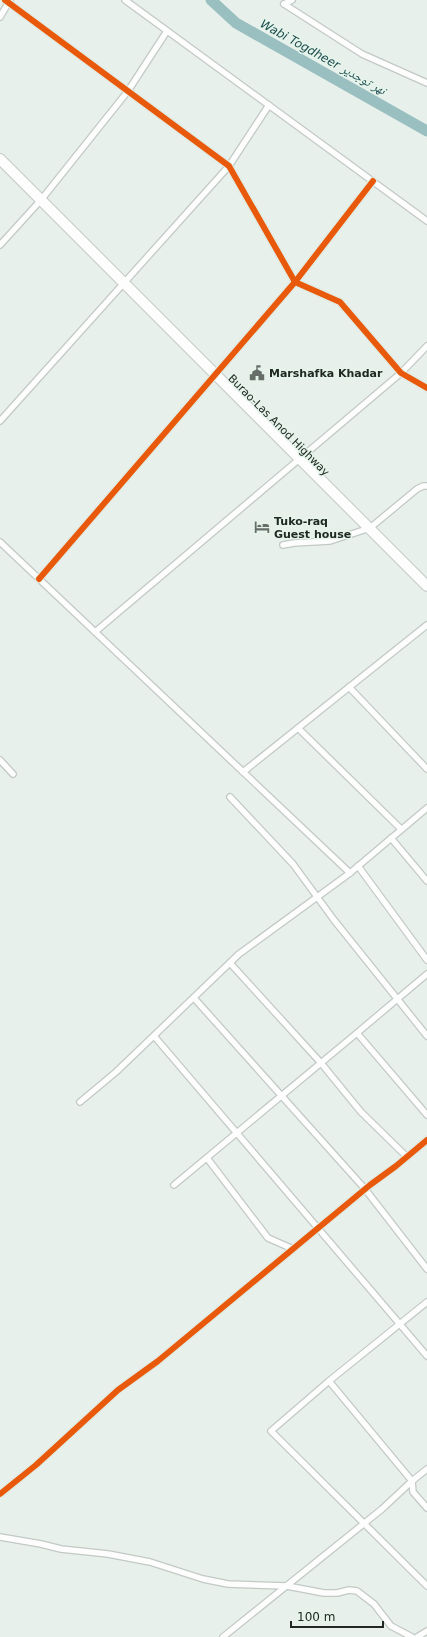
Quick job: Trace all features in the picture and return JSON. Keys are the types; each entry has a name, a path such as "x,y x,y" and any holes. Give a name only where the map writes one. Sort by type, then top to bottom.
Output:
{"highway":[{"name":"Burao-Las Anod Highway","path":"0,159 427,586"}],"street":[{"path":"125,0 427,221"},
{"path":"292,0 284,4 362,54 427,83"},
{"path":"0,17 7,1 229,166 295,282 340,302 401,373 427,388"},
{"path":"0,244 41,200 128,91 167,31"},
{"path":"0,421 229,166 269,105"},
{"path":"39,579 295,282 373,182"},
{"path":"95,632 401,373 427,346"},
{"path":"283,545 330,541 370,528 427,481"},
{"path":"417,489 427,486"},
{"path":"0,542 350,873"},
{"path":"243,772 427,624"},
{"path":"349,687 427,769"},
{"path":"298,728 401,829"},
{"path":"0,760 13,774"},
{"path":"230,797 293,864 317,897 427,1036"},
{"path":"80,1102 116,1072 239,954 350,873 426,809"},
{"path":"391,838 427,881"},
{"path":"358,866 427,960"},
{"path":"230,963 321,1063 361,1112 407,1157"},
{"path":"174,1185 427,974"},
{"path":"194,998 365,1189 427,1269"},
{"path":"357,1033 427,1115"},
{"path":"154,1036 427,1356"},
{"path":"0,1494 36,1465 118,1390 158,1361 365,1189 427,1140"},
{"path":"207,1158 268,1238 293,1249"},
{"path":"427,1302 329,1381 271,1431 427,1586"},
{"path":"329,1381 412,1481 413,1492 427,1508"},
{"path":"223,1637 364,1524 427,1469"},
{"path":"0,1537 61,1549 108,1554 150,1562 228,1584 287,1586 337,1593 349,1590 357,1591 374,1604 391,1626 412,1637"},
{"path":"417,1637 427,1631"}],"waterway":[{"name":"Wabi Togdheer نهر توجدير","path":"211,0 236,23 427,131"}],"cycle path":[{"path":"5,0 229,166 295,282 340,302 401,373 427,388"},
{"path":"39,579 295,282 373,181"},
{"path":"0,1494 36,1465 118,1390 158,1361 370,1185 427,1140"}],"place":[{"name":"Marshafka Khadar","path":"257,373"},
{"name":"Tuko-raq Guest house","path":"262,527"}]}
